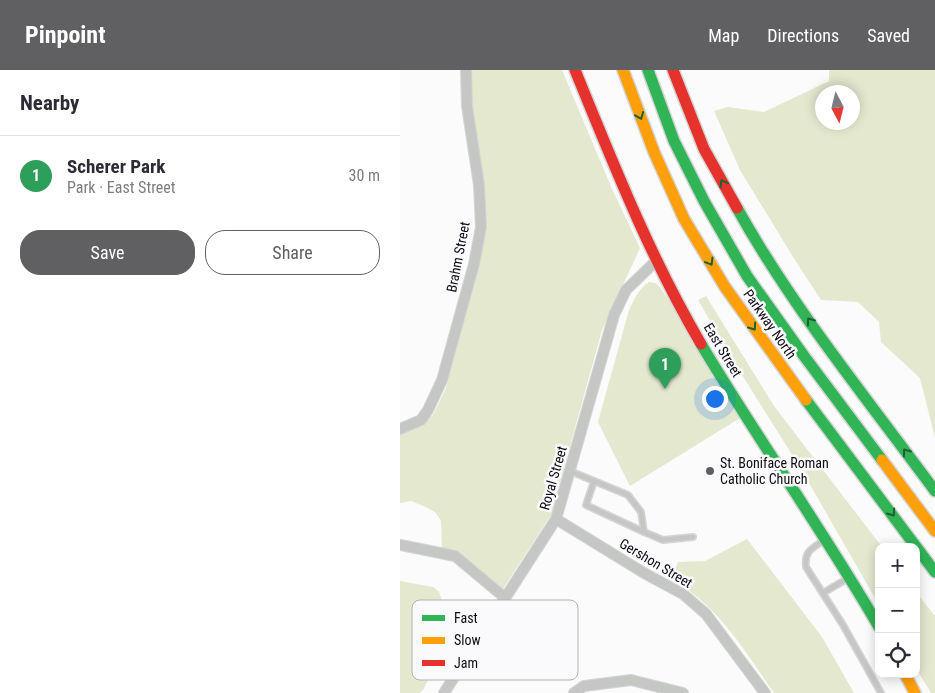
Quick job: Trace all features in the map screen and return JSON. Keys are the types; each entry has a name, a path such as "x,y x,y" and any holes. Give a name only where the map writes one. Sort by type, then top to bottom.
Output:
{"main road":[{"name":"East Street","path":"575,70 610,156 692,328 736,401 850,577 875,620"},
{"name":"Parkway North","path":"623,70 654,152 684,219 726,287 773,355 935,572"},
{"path":"648,70 674,141 704,201 748,276 804,356 935,531"},
{"path":"673,70 704,149 751,233 802,310 935,491"},
{"path":"907,678 915,693"}],"street":[{"name":"Brahm Street","path":"400,429 422,420 442,380 476,254 480,227 479,185 467,106 466,70"},
{"name":"Royal Street","path":"502,600 556,519 614,314 626,290 658,260"},
{"name":"Gershon Street","path":"556,519 644,573 683,594 706,614 765,693"},
{"path":"400,544 455,556 504,597"},
{"name":"Royal Street","path":"444,693 452,680"},
{"path":"574,693 584,686 631,680 683,693"}],"lane":[{"path":"570,471 628,495 641,512 644,532"},
{"path":"594,481 586,505 663,540 693,537"},
{"path":"826,539 809,550 805,557 806,567 881,693"},
{"path":"823,593 850,577"}],"green space":[{"path":"472,70 562,70 612,189 640,248 602,330 551,515 503,589 456,550 442,548 441,521 436,513 411,501 400,503 400,433 426,421 433,415 446,388 481,255 485,228 484,195 472,104"},
{"path":"829,70 935,70 935,438 920,378 881,342 879,322 858,302 821,300 740,170 714,111 727,107 764,112 815,88 815,130 860,130 860,85 821,85 829,81"},
{"path":"649,282 655,283 661,288 740,418 630,486 598,422 629,310 640,291"},
{"path":"706,296 774,406 879,543 875,543 875,598 801,469 698,300"},
{"path":"747,539 822,637 854,693 774,693 741,645 716,615 687,589 671,579 678,562 705,561"},
{"path":"400,581 433,587 439,592 442,600 412,600 412,680 428,680 423,690 419,693 400,693"},
{"path":"920,597 935,616 935,693 931,693 920,675"}],"traffic: fast":[{"path":"648,70 674,141 704,201 747,276 882,460"},
{"path":"737,208 806,317 935,491"},
{"path":"701,344 836,555 875,620"},
{"path":"806,400 935,572"}],"traffic: slow":[{"path":"623,70 654,152 684,219 725,287 806,400"},
{"path":"882,460 935,531"},
{"path":"907,678 915,693"}],"traffic: jam":[{"path":"575,70 618,175 649,244 701,344"},
{"path":"673,70 704,149 737,208"}],"place":[{"name":"Scherer Park","path":"665,389"},
{"name":"St. Boniface Roman Catholic Church","path":"710,471"}]}
